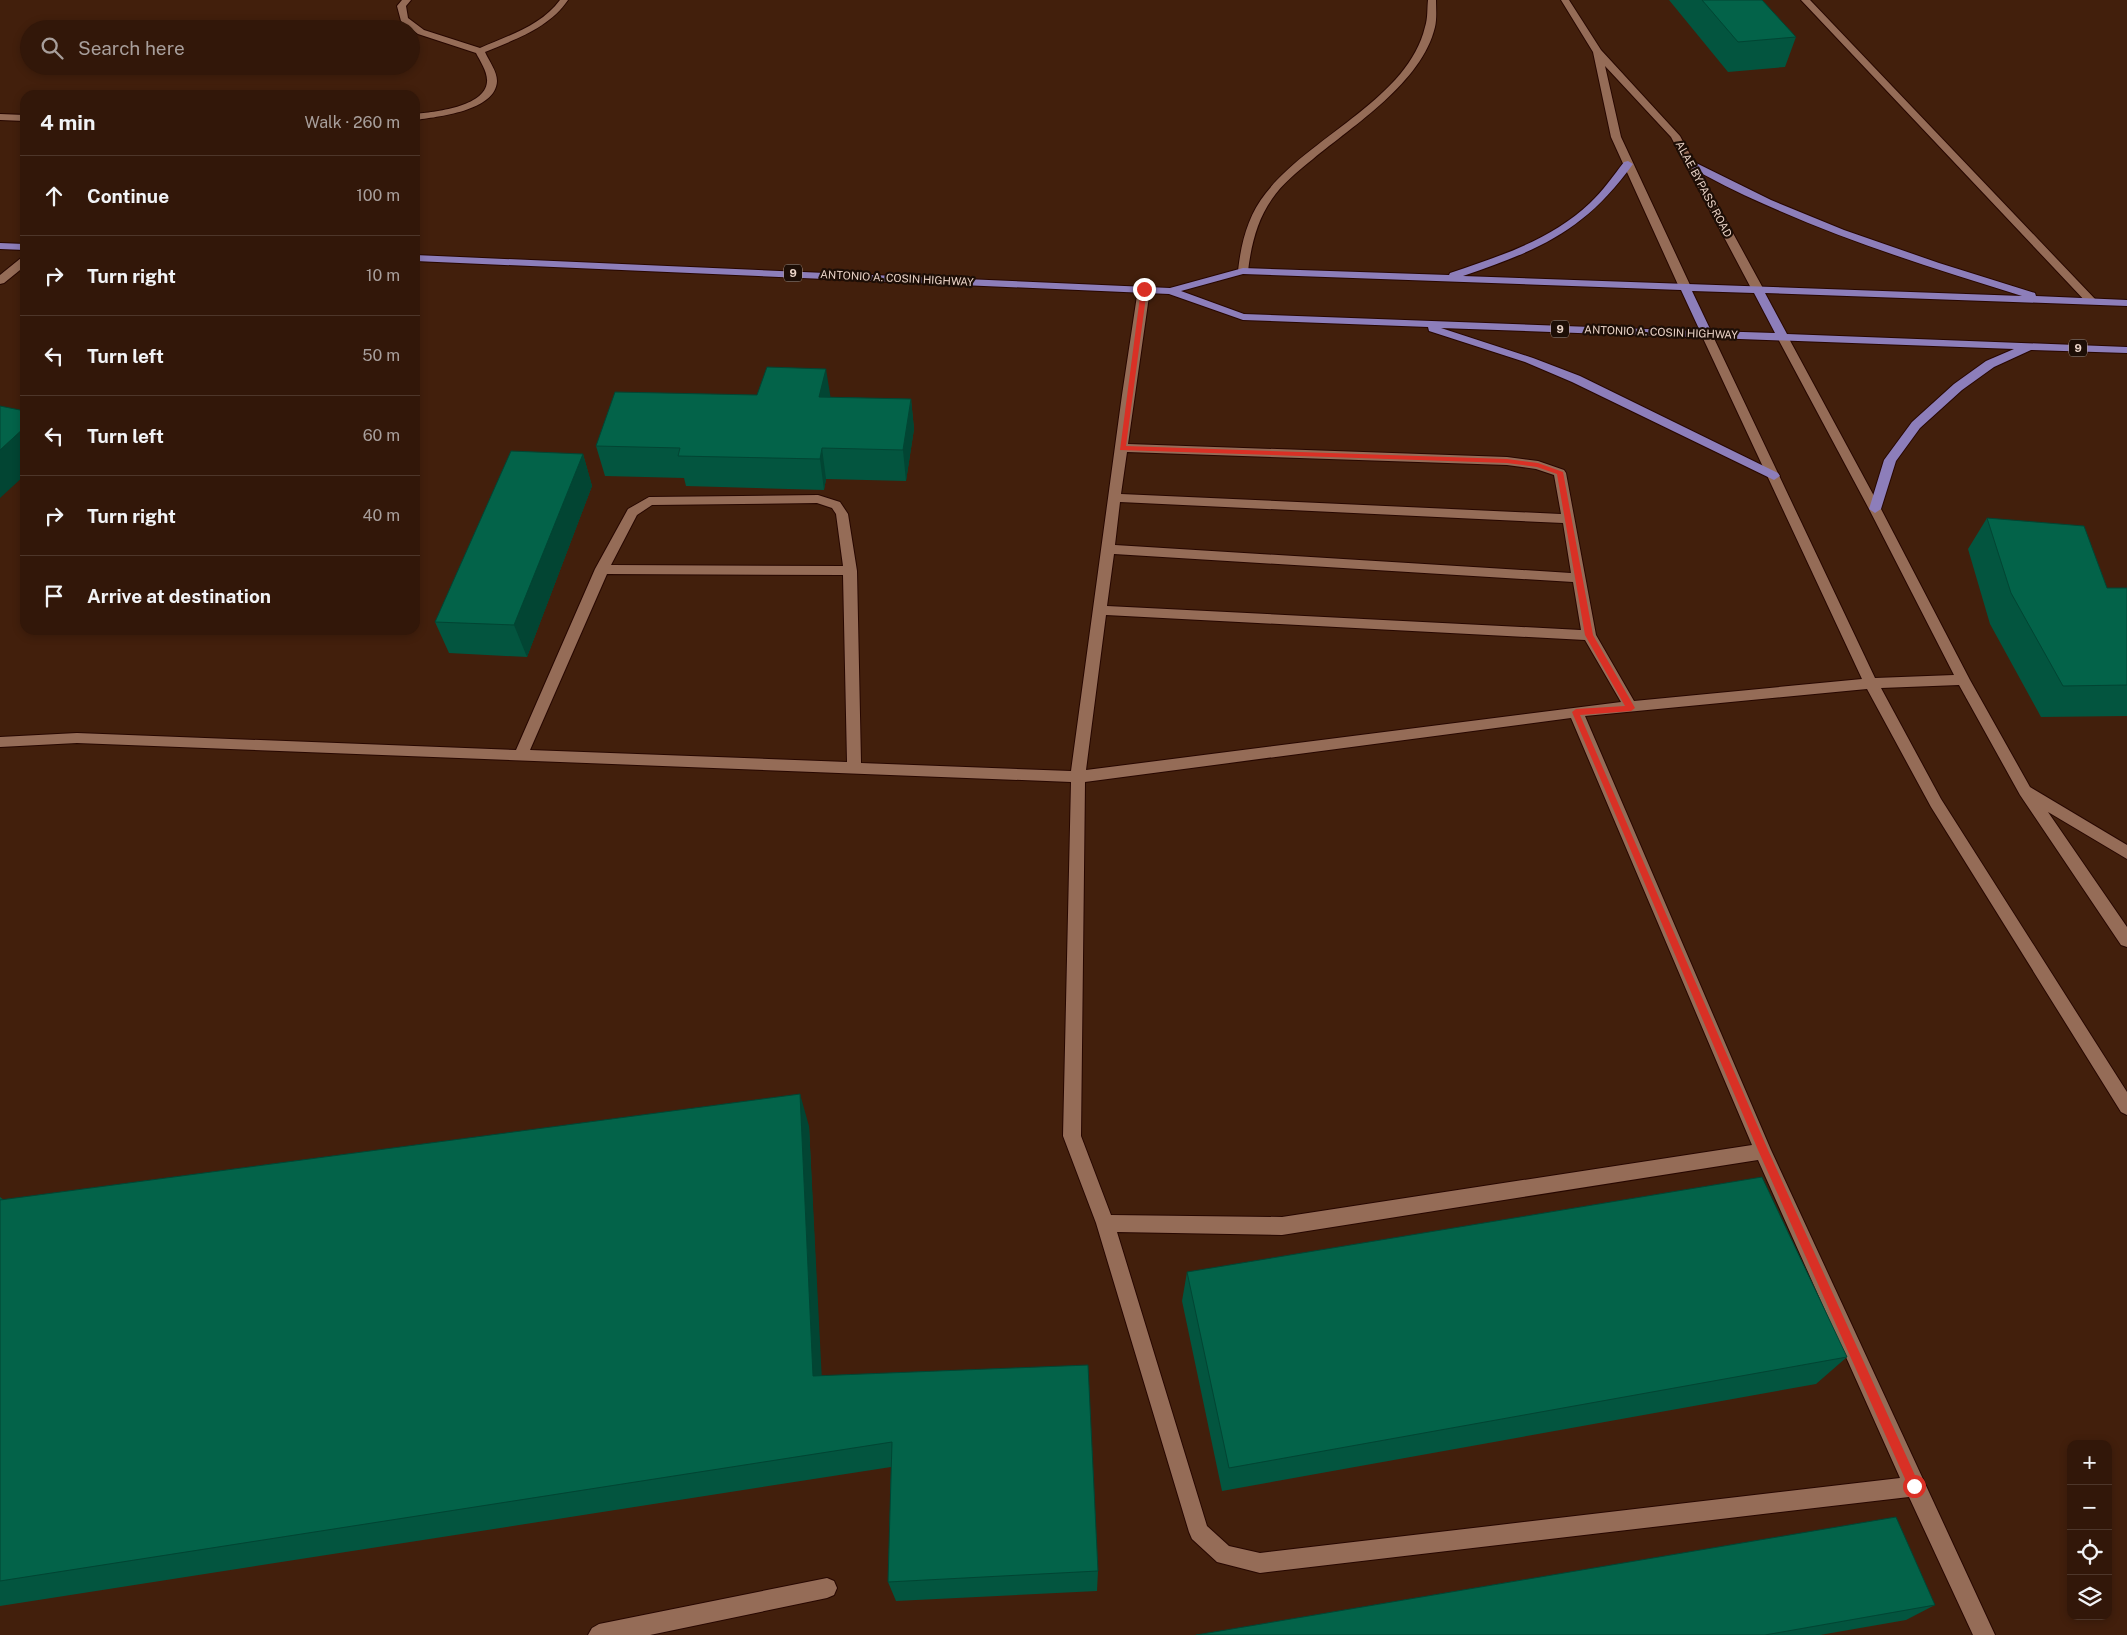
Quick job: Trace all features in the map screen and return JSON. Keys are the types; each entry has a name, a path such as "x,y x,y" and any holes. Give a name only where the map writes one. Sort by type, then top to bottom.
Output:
{"highway":[{"path":"1690,163 1780,207 1831,228 2051,301"},
{"path":"1443,278 1493,262 1533,246 1568,226 1594,205 1628,164"},
{"path":"0,246 20,247"},
{"name":"ANTONIO A. COSIN HIGHWAY","path":"420,258 1170,290 1243,271 2127,303"},
{"path":"1685,287 1707,334"},
{"name":"ANTONIO A. COSIN HIGHWAY","path":"1170,290 1244,316 2127,350"},
{"path":"1758,290 1783,337"},
{"path":"1413,323 1487,346 1576,379 1774,476"},
{"path":"1875,509 1890,460 1916,425 1958,387 1990,364 2030,346"}],"main road":[{"path":"405,20 401,6 407,0"},
{"path":"420,31 480,51 530,28 551,15 564,0"},
{"path":"1243,271 1245,249 1256,219 1275,188 1386,95 1415,60 1430,29 1432,0"},
{"name":"ALAE BYPASS ROAD","path":"1565,0 1597,52 1675,136 1758,290"},
{"path":"1805,0 2092,302"},
{"path":"420,117 438,115 458,110 478,101 484,96 489,90 492,81 480,51"},
{"name":"ALAE BYPASS ROAD","path":"1597,52 1616,137 1685,287"},
{"path":"0,117 20,118"},
{"path":"0,281 20,264"},
{"path":"1144,289 1078,778 1072,1136 1105,1223 1199,1532 1224,1555 1260,1563 1914,1486"},
{"path":"1707,334 1871,683 1936,804 2127,1107"},
{"path":"1783,337 1875,509 1963,680 2025,791 2127,940"},
{"path":"1122,448 1507,461 1538,465 1560,473 1589,635 1631,708"},
{"path":"1116,498 1568,519"},
{"path":"522,756 602,569 632,512 649,501 818,499 836,505 842,514 850,571 854,768"},
{"path":"1109,549 1579,578"},
{"path":"602,569 850,571"},
{"path":"1100,610 1589,635"},
{"path":"0,742 77,738 1078,778 1576,712 1871,683 1963,680"},
{"path":"1576,712 1763,1150 1914,1486 1984,1635"},
{"path":"2025,791 2127,853"},
{"path":"1105,1223 1282,1226 1763,1150"},
{"path":"599,1635 826,1588"}],"building":[{"path":"1702,0 1762,0 1796,37 1738,42"},
{"path":"767,367 826,369 819,397 911,399 903,450 822,448 820,459 678,456 680,448 596,446 615,392 757,395"},
{"path":"0,406 20,410 20,432 0,450"},
{"path":"511,451 583,454 514,625 435,622"},
{"path":"1987,518 2084,526 2107,588 2127,588 2127,685 2063,686 2011,593"},
{"path":"800,1094 813,1376 1088,1365 1098,1571 888,1582 892,1442 0,1581 0,1200"},
{"path":"1762,1177 1847,1357 1229,1468 1187,1272"},
{"path":"1896,1517 1935,1605 1765,1635 1196,1635"}],"route":[{"path":"1144,289 1122,448 1507,461 1538,465 1560,473 1589,635 1631,708 1576,712 1763,1150 1914,1486"}]}
